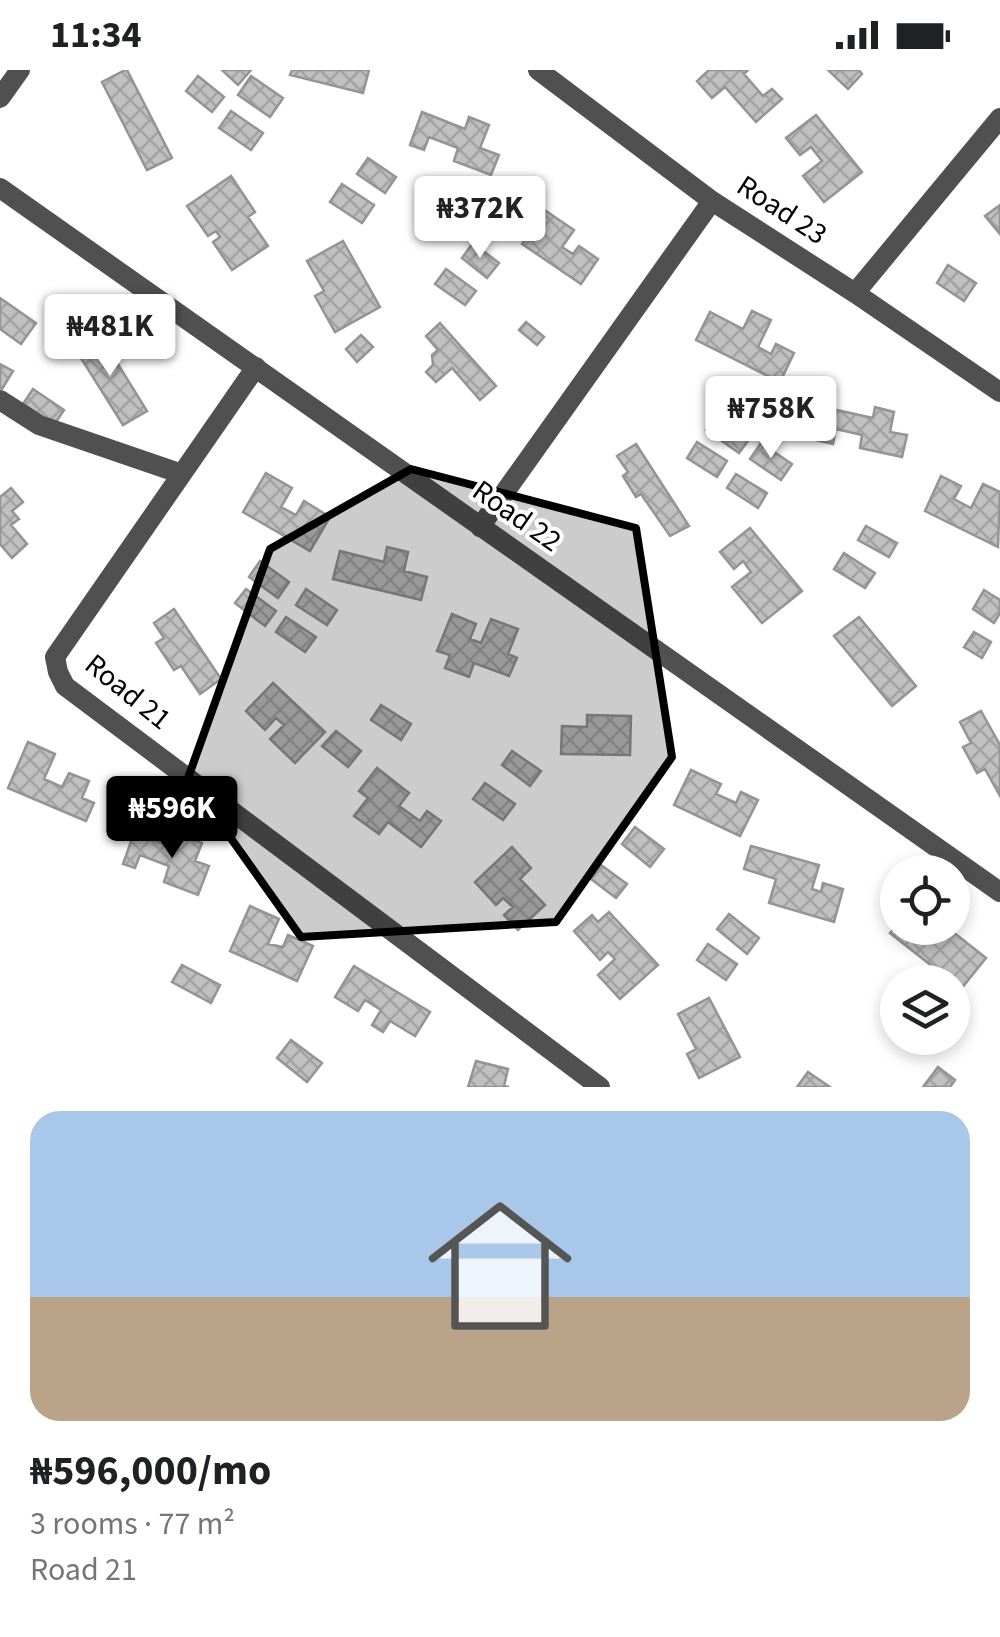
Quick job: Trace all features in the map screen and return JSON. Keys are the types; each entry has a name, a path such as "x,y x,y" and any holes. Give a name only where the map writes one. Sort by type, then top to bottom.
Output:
{"street":[{"path":"0,98 20,70"},
{"name":"Road 23","path":"538,70 712,201 1000,392"},
{"path":"854,293 1000,118"},
{"name":"Road 22","path":"0,188 1000,892"},
{"path":"480,527 712,201"},
{"name":"Road 21","path":"256,367 55,657 58,672 66,686 600,1087"},
{"path":"0,400 39,425 182,474"}],"highlighted area":[{"path":"411,469 636,528 672,757 556,922 301,937 188,778 270,549"}],"building":[{"path":"125,70 172,158 147,170 102,82"},
{"path":"222,70 251,70 238,85"},
{"path":"292,70 369,70 363,93 290,75"},
{"path":"709,70 748,70 744,74 763,96 772,89 782,99 756,122 725,87 712,98 697,81"},
{"path":"828,70 859,70 862,74 848,89"},
{"path":"198,76 224,97 212,112 186,91"},
{"path":"251,76 283,98 270,117 238,95"},
{"path":"231,111 263,133 251,150 219,128"},
{"path":"422,112 465,129 469,117 489,125 480,148 499,155 491,175 454,161 458,148 429,137 424,150 410,145"},
{"path":"816,115 862,172 824,202 803,176 822,161 811,147 800,155 786,138"},
{"path":"368,158 396,177 385,193 357,174"},
{"path":"231,176 255,212 248,217 268,246 232,270 213,242 220,237 216,231 208,236 187,206"},
{"path":"342,184 374,205 362,223 330,202"},
{"path":"1000,205 1000,234 985,216"},
{"path":"546,211 574,230 562,247 573,254 579,246 598,259 581,284 522,244"},
{"path":"343,241 380,307 335,332 315,296 324,291 307,261"},
{"path":"473,243 499,263 487,278 462,258"},
{"path":"948,265 976,283 964,301 937,283"},
{"path":"446,269 476,291 465,305 435,284"},
{"path":"0,298 36,323 21,344 0,329"},
{"path":"752,311 771,320 758,347 771,354 776,344 794,353 780,382 696,340 710,312 743,329"},
{"path":"526,322 544,337 537,345 519,330"},
{"path":"440,323 496,386 480,400 452,368 436,382 426,372 438,350 426,336"},
{"path":"98,332 147,411 123,425 74,347"},
{"path":"361,335 373,347 357,362 346,349"},
{"path":"0,364 13,371 2,389 0,388"},
{"path":"33,389 64,410 54,425 23,404"},
{"path":"823,407 873,418 875,407 894,412 890,432 907,435 902,457 860,448 862,435 836,429 833,444 816,440"},
{"path":"717,414 750,438 739,453 706,430"},
{"path":"697,442 727,461 717,477 687,458"},
{"path":"761,443 792,464 781,480 750,459"},
{"path":"636,444 689,526 670,536 641,494 636,497 623,476 628,472 617,456"},
{"path":"266,473 292,488 281,507 296,515 304,501 330,517 310,551 243,512"},
{"path":"736,474 767,493 758,508 727,488"},
{"path":"941,476 961,486 954,499 971,508 983,484 1000,492 998,547 925,511"},
{"path":"11,488 23,502 12,511 19,519 11,525 27,544 12,558 0,544 0,497"},
{"path":"866,526 897,543 889,557 858,540"},
{"path":"750,528 802,591 762,623 732,587 751,572 743,561 734,569 720,552"},
{"path":"387,547 408,552 404,571 427,577 421,600 333,579 340,551 384,562"},
{"path":"844,553 875,573 865,588 834,569"},
{"path":"260,561 289,582 278,598 249,577"},
{"path":"246,589 276,611 265,626 235,603"},
{"path":"306,589 337,610 327,625 296,605"},
{"path":"984,590 1000,600 1000,613 994,623 973,609"},
{"path":"174,609 221,679 200,694 181,666 174,670 156,643 164,638 154,623"},
{"path":"452,614 476,624 470,639 481,643 491,619 518,629 508,654 517,658 509,676 474,663 469,677 445,668 450,655 437,651"},
{"path":"286,617 316,637 305,652 276,632"},
{"path":"859,617 916,686 892,706 834,636"},
{"path":"974,632 991,642 982,658 964,647"},
{"path":"273,683 325,732 295,763 270,739 284,725 276,718 265,730 246,711"},
{"path":"381,705 411,724 401,740 371,720"},
{"path":"981,711 1000,745 1000,796 985,769 977,773 963,747 971,743 960,722"},
{"path":"587,715 631,716 630,755 561,754 562,726 587,727"},
{"path":"336,731 361,751 348,767 322,746"},
{"path":"28,742 55,754 44,779 62,787 69,773 89,781 82,798 94,803 86,821 8,788"},
{"path":"512,751 541,771 530,786 502,765"},
{"path":"377,768 409,793 399,806 420,821 427,811 441,821 421,847 388,822 379,834 354,816 368,798 359,791"},
{"path":"691,770 721,784 716,794 736,803 741,792 758,800 740,836 674,805"},
{"path":"485,783 515,804 503,820 473,799"},
{"path":"635,827 664,849 650,867 622,844"},
{"path":"134,833 177,849 182,836 202,843 195,861 209,866 198,895 164,882 169,866 140,855 135,868 123,864"},
{"path":"751,846 819,865 812,889 821,892 823,883 843,889 834,922 769,903 776,879 744,869"},
{"path":"512,847 531,868 520,879 545,905 518,930 504,915 513,907 503,898 496,905 475,882"},
{"path":"601,865 627,884 616,898 591,879"},
{"path":"250,906 279,919 268,944 283,947 288,935 313,946 297,981 230,951"},
{"path":"609,912 658,965 620,999 598,975 615,959 608,952 600,960 574,931 592,915 598,922"},
{"path":"729,914 759,938 747,954 717,929"},
{"path":"708,944 737,964 726,980 697,960"},
{"path":"905,945 970,945 986,958 970,978 970,965 931,965"},
{"path":"182,965 220,985 211,1003 172,982"},
{"path":"354,966 430,1012 415,1036 390,1021 383,1032 372,1025 381,1010 365,1000 358,1011 335,997"},
{"path":"709,998 740,1057 699,1078 687,1054 696,1049 678,1014"},
{"path":"291,1040 322,1063 307,1082 277,1058"},
{"path":"476,1061 508,1069 504,1086 509,1087 468,1087"},
{"path":"938,1067 955,1080 950,1087 923,1087"},
{"path":"808,1072 830,1087 797,1087"}]}
